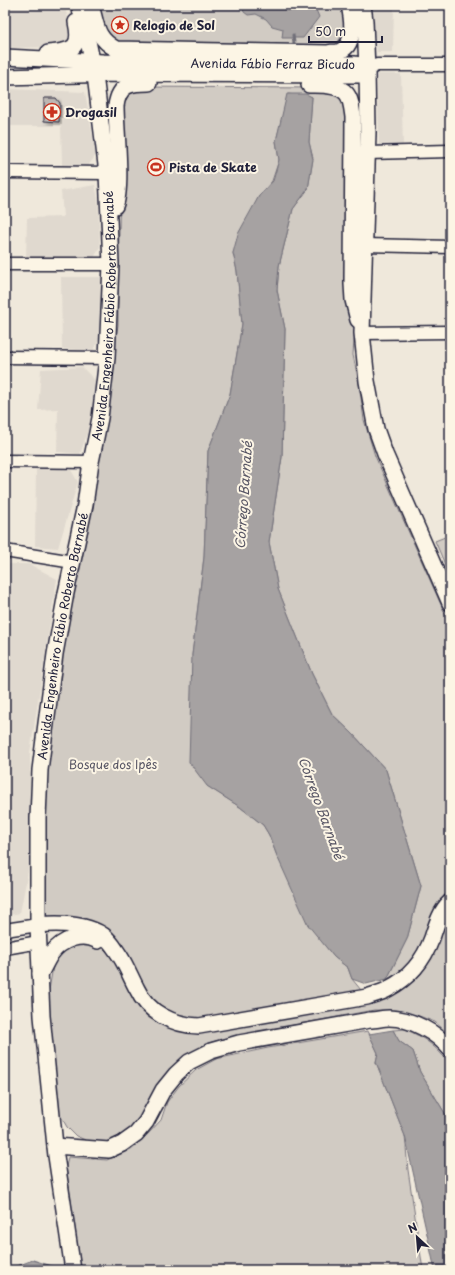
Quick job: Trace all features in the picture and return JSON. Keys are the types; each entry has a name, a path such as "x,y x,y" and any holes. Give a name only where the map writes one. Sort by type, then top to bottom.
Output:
{"main road":[{"path":"26,59 40,54 66,51 77,43 78,37 72,5"},
{"name":"Avenida Engenheiro Fábio Roberto Barnabé","path":"73,1270 55,1146 42,1016 38,942 38,818 40,770 55,654 66,593 85,505 91,462 100,418 107,358 111,264 107,173 94,68 79,5"},
{"path":"92,5 100,35 106,43 116,49 328,52 339,52 347,47 352,31 349,5"},
{"path":"363,5 367,70 367,153 366,245 362,333 367,381 376,429 385,454 450,603"},
{"name":"Avenida Fábio Ferraz Bicudo","path":"5,58 26,59 94,68"},
{"name":"Avenida Fábio Ferraz Bicudo","path":"5,77 94,68 354,64 360,65 367,70"},
{"path":"109,218 118,200 117,98 124,88 131,84 233,83 326,85 339,88 347,94 352,110 352,284 356,316 362,333"},
{"path":"353,125 360,146 367,153"},
{"path":"38,924 80,926 90,929 103,936 112,943 128,967 137,990 144,1001 153,1010 164,1018 174,1022 184,1025 199,1026 367,997 388,989 409,974 418,965 431,940 438,921 450,902"},
{"path":"40,974 52,954 64,942 78,937 92,938 119,955"},
{"path":"55,1146 109,1150 122,1144 136,1134 146,1122 163,1090 176,1074 190,1062 211,1050 239,1043 390,1018 405,1021 427,1030 440,1038 450,1049"}],"street":[{"path":"367,70 377,65 450,65"},
{"path":"367,153 450,151"},
{"path":"5,172 107,173"},
{"path":"366,245 450,247"},
{"path":"5,264 111,264"},
{"path":"362,333 450,332"},
{"path":"5,357 107,358"},
{"path":"5,461 91,462"},
{"path":"5,550 73,562"},
{"path":"5,930 38,924"},
{"path":"5,948 38,942"}],"shaded area":[{"path":"5,5 64,5 73,35 62,47 5,48"},
{"path":"371,5 394,5 393,52 377,52"},
{"path":"377,74 401,74 403,146 379,145"},
{"path":"5,89 85,92 96,155 88,166 62,165 61,126 5,126"},
{"path":"95,185 98,198 100,247 94,258 26,258 27,218 63,217 61,191"},
{"path":"61,277 101,277 101,336 93,351 62,349"},
{"path":"82,367 97,382 92,420 80,454 57,452 58,409 38,410 41,369"},
{"path":"36,467 71,470 78,482 58,548 35,546"},
{"path":"5,564 29,564 57,579 30,753 31,856 20,913 5,916"}],"green space":[{"path":"95,5 344,5 345,23 341,37 333,47 119,42 109,38"},
{"name":"Bosque dos Ipês","path":"135,87 319,88 329,90 336,94 344,103 346,108 355,323 353,355 359,383 364,420 375,456 450,625 450,893 445,897 417,953 405,969 387,979 407,939 421,886 386,770 352,733 332,714 312,674 278,589 269,542 282,457 285,329 277,290 279,266 293,209 308,189 313,159 309,142 312,97 288,94 276,141 279,160 272,181 259,196 233,253 237,271 242,324 230,394 208,451 204,557 192,655 207,786 240,807 263,825 269,835 277,856 324,944 334,957 348,968 352,979 361,990 301,1002 196,1019 174,1015 158,1004 147,991 135,967 125,952 44,917 43,877 46,784 60,652 99,459 118,325 122,104 130,91"},
{"path":"450,535 450,576 435,541"},
{"path":"450,912 450,1035 435,1022 419,1016 400,1011 374,1010 230,1037 205,1044 174,1066 160,1080 143,1114 129,1130 109,1142 90,1142 76,1136 67,1127 59,1113 50,1020 49,990 54,961 61,950 79,941 102,947 111,956 122,972 150,1017 169,1028 187,1033 205,1032 405,987 421,974 431,956"},
{"path":"405,1029 419,1036 430,1044 440,1052 450,1064 450,1145 446,1115 420,1072 413,1051 399,1041 393,1030"},
{"path":"368,1031 378,1053 376,1062 405,1136 408,1170 423,1270 81,1270 66,1167 68,1157 107,1160 131,1149 161,1120 167,1102 179,1086 196,1070 216,1059 268,1048"}],"water":[{"path":"242,5 314,5 319,17 303,38 282,38 283,29 272,26 266,19 256,14 248,15 244,12"},
{"path":"287,94 306,94 312,97 309,142 313,159 308,189 293,209 279,266 277,290 285,329 282,457 269,542 278,589 312,674 332,714 352,733 386,770 421,886 407,939 387,979 366,984 352,979 348,968 334,957 308,925 269,835 263,825 240,807 207,786 189,762 192,655 204,557 208,451 230,394 242,324 237,271 233,253 238,234 259,196 273,181 279,160 276,141"},
{"path":"393,1030 399,1041 413,1051 420,1072 446,1115 450,1145 450,1270 435,1270 405,1136 376,1062 378,1053 369,1034"},
{"path":"33,1260 58,1268 59,1270 6,1270"}],"building":[{"name":"Drogasil","path":"44,98 56,98 60,103 59,122 44,121"}],"waterway":[{"name":"Córrego Barnabé","path":"293,35 294,43"}],"place":[{"name":"Relogio de Sol","path":"120,25"},
{"name":"Drogasil","path":"52,112"},
{"name":"Pista de Skate","path":"156,167"}]}
